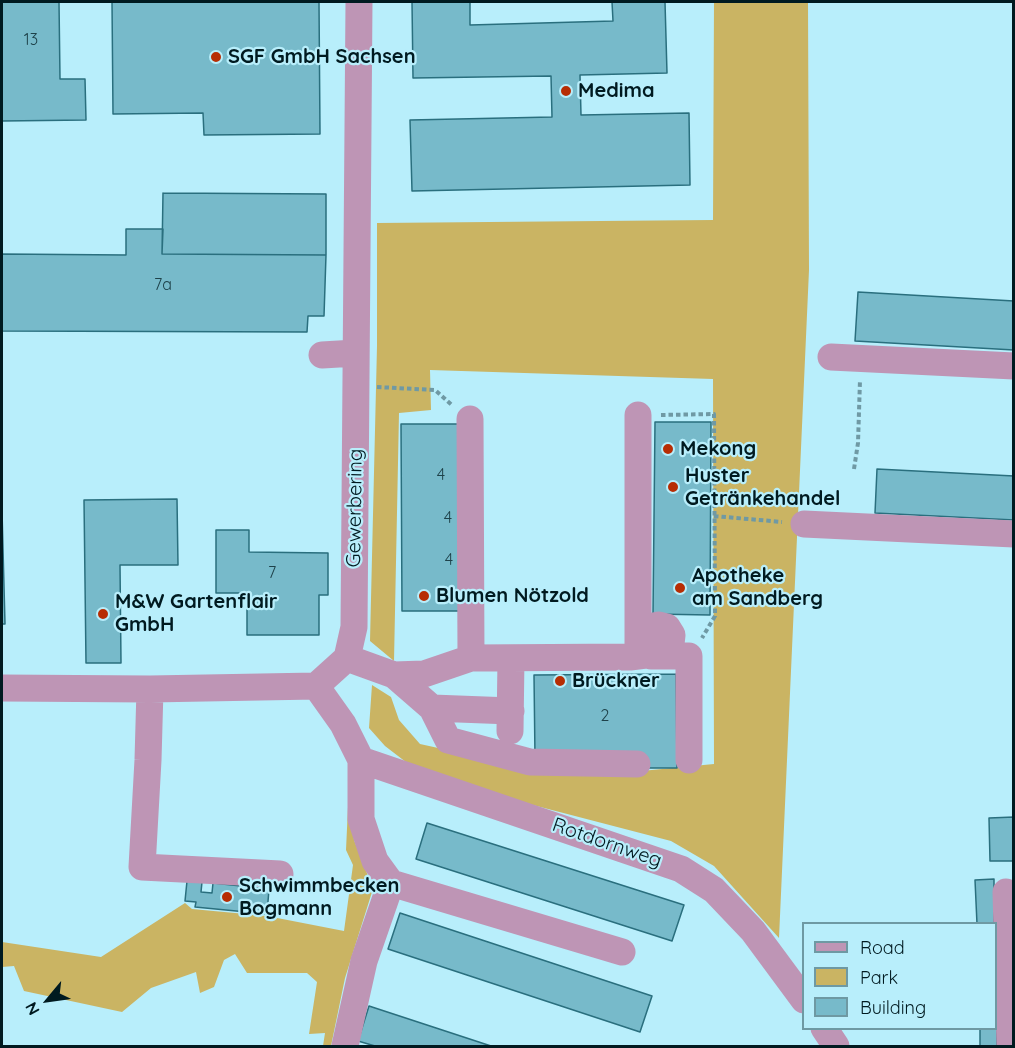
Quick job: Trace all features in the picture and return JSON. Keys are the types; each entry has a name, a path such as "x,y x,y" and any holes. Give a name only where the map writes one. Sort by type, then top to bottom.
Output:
{"street":[{"name":"Gewerbering","path":"347,658 354,627 359,2"},
{"path":"322,355 357,353"},
{"path":"831,357 1014,366"},
{"path":"638,416 638,656"},
{"path":"470,419 471,658"},
{"path":"804,524 1014,534"},
{"path":"394,675 424,674 471,658 688,656 689,760"},
{"path":"2,688 150,689 316,686 347,658 394,675 432,708 448,740 530,762 637,764"},
{"path":"432,708 511,721 511,658"},
{"path":"316,686 343,724 361,760 361,819 375,861 391,883 622,952"},
{"path":"150,689 142,867 280,874"},
{"name":"Rotdornweg","path":"361,760 681,869 714,890 753,931 802,997"},
{"path":"345,1047 364,961 391,883"},
{"path":"1006,892 1010,1047"},
{"path":"825,1030 836,1047"}],"path":[{"path":"854,470 858,443 861,359"},
{"path":"356,386 435,390 470,419"},
{"path":"638,416 714,414 715,616 708,630 688,656"},
{"path":"714,516 804,524"}],"green space":[{"path":"714,2 808,2 809,270 779,938 714,866 671,841 525,803 415,769 385,746 369,728 372,685 391,697 399,720 420,744 529,768 631,772 714,764 713,379 430,370 431,410 399,413 394,661 370,641 377,346 377,223 713,220"},
{"path":"349,786 354,840 372,892 345,978 331,1046 323,1046 325,1033 309,1034 317,982 307,973 247,973 235,954 224,960 214,987 200,993 196,972 151,988 122,1012 24,991 14,966 2,967 2,942 101,957 185,903 192,909 267,916 344,931 353,865 346,850"}],"building":[{"path":"2,2 59,2 60,79 85,79 86,120 2,121"},
{"name":"SGF GmbH Sachsen","path":"112,2 319,2 320,134 204,135 203,113 113,114"},
{"name":"Medima","path":"412,2 470,2 470,25 613,21 612,2 665,2 667,73 580,75 581,115 689,113 690,185 412,191 410,120 552,117 551,76 413,78"},
{"path":"163,193 326,194 326,255 162,254"},
{"path":"126,229 163,229 162,254 326,255 324,316 308,316 307,332 2,331 2,254 126,255"},
{"path":"858,292 1014,301 1014,350 855,341"},
{"path":"655,422 711,422 710,615 653,614"},
{"path":"401,424 459,424 460,611 402,611"},
{"path":"877,469 1014,476 1014,520 875,513"},
{"name":"M&W Gartenflair GmbH","path":"177,499 178,565 120,565 121,663 86,663 84,500"},
{"path":"2,511 5,624 2,624"},
{"path":"216,530 249,530 249,552 328,553 328,595 319,595 319,635 247,635 247,593 216,593"},
{"path":"676,674 677,768 643,768 535,758 534,675"},
{"path":"1014,817 1014,861 990,861 989,818"},
{"path":"427,823 684,905 672,941 416,859"},
{"path":"994,879 994,922 977,922 975,880"},
{"name":"Schwimmbecken Bogmann","path":"187,881 202,882 201,892 212,893 213,883 269,889 267,914 195,907 196,902 185,901"},
{"path":"400,913 652,996 640,1032 388,949"},
{"path":"369,1006 491,1046 375,1046 358,1041"},
{"path":"980,1030 997,1030 997,1046 980,1046"}],"place":[{"name":"SGF GmbH Sachsen","path":"216,57"},
{"name":"Medima","path":"566,91"},
{"name":"Mekong","path":"668,449"},
{"name":"Huster Getränkehandel","path":"673,487"},
{"name":"Apotheke am Sandberg","path":"680,588"},
{"name":"Blumen Nötzold","path":"424,596"},
{"name":"M&W Gartenflair GmbH","path":"103,614"},
{"name":"Brückner","path":"560,681"},
{"name":"Schwimmbecken Bogmann","path":"227,897"}]}
